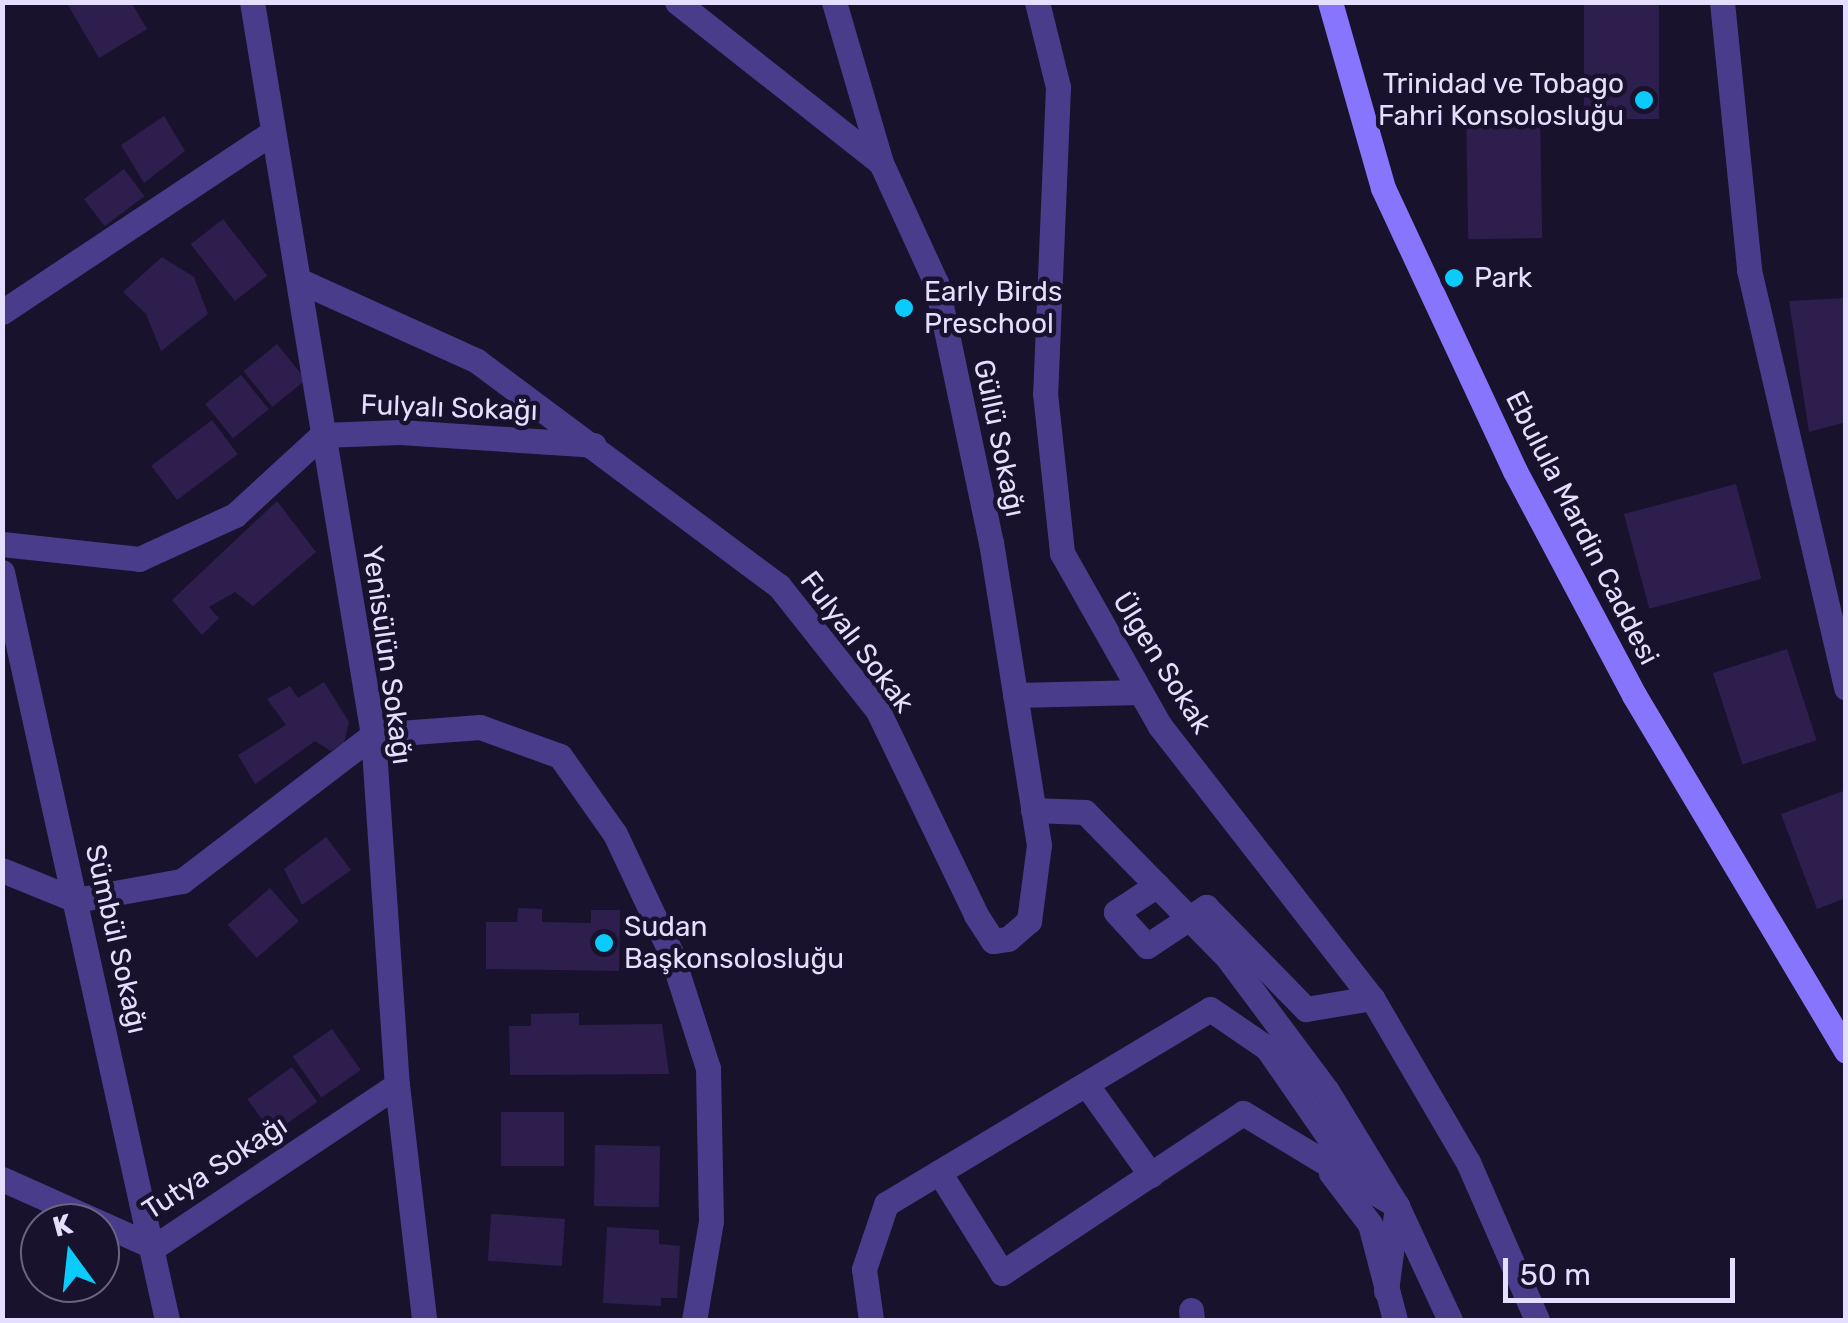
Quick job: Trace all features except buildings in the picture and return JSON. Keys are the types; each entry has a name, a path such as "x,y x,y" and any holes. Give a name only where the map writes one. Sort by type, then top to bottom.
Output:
{"street":[{"name":"Yenisülün Sokağı","path":"252,2 373,736 397,1085 424,1320"},
{"name":"Güllü Sokağı","path":"678,2 881,162 936,283 1015,695 1039,845"},
{"path":"834,2 881,162"},
{"name":"Ülgen Sokak","path":"1038,2 1058,87 1045,394 1062,553 1140,692 1372,998 1468,1162 1537,1320"},
{"name":"Ebulula Mardin Caddesi","path":"1330,2 1383,188 1514,471 1634,696 1846,1051"},
{"path":"1722,2 1748,270 1846,688"},
{"path":"2,312 274,132"},
{"name":"Fulyalı Sokağı","path":"298,280 477,361 594,445"},
{"name":"Fulyalı Sokağı","path":"2,544 139,559 236,515 322,435 400,432 594,445"},
{"name":"Fulyalı Sokak","path":"594,445 780,586 878,711 993,941 1008,939 1028,921 1039,845"},
{"name":"Sümbül Sokağı","path":"2,572 168,1320"},
{"path":"1015,695 1140,692"},
{"path":"2,870 76,900 182,880 373,736 480,727 560,756 615,834 671,953 708,1068 711,1221 694,1320"},
{"path":"1033,810 1085,812 1228,958 1327,1091 1397,1206 1450,1320"},
{"path":"1157,885 1116,912 1148,946 1206,907 1306,1009 1372,998"},
{"path":"871,1320 864,1269 886,1204 1210,1010 1267,1048 1361,1184"},
{"path":"1086,1084 1151,1174"},
{"name":"Tutya Sokağı","path":"2,1179 154,1246 397,1085"},
{"path":"939,1172 1002,1272 1243,1114 1397,1206"},
{"path":"1322,1161 1370,1224 1395,1320"},
{"path":"1386,1291 1397,1206"}],"place":[{"name":"Trinidad ve Tobago Fahri Konsolosluğu","path":"1644,100"},
{"name":"Park","path":"1454,278"},
{"name":"Early Birds Preschool","path":"904,308"},
{"name":"Sudan Başkonsolosluğu","path":"604,943"}]}
